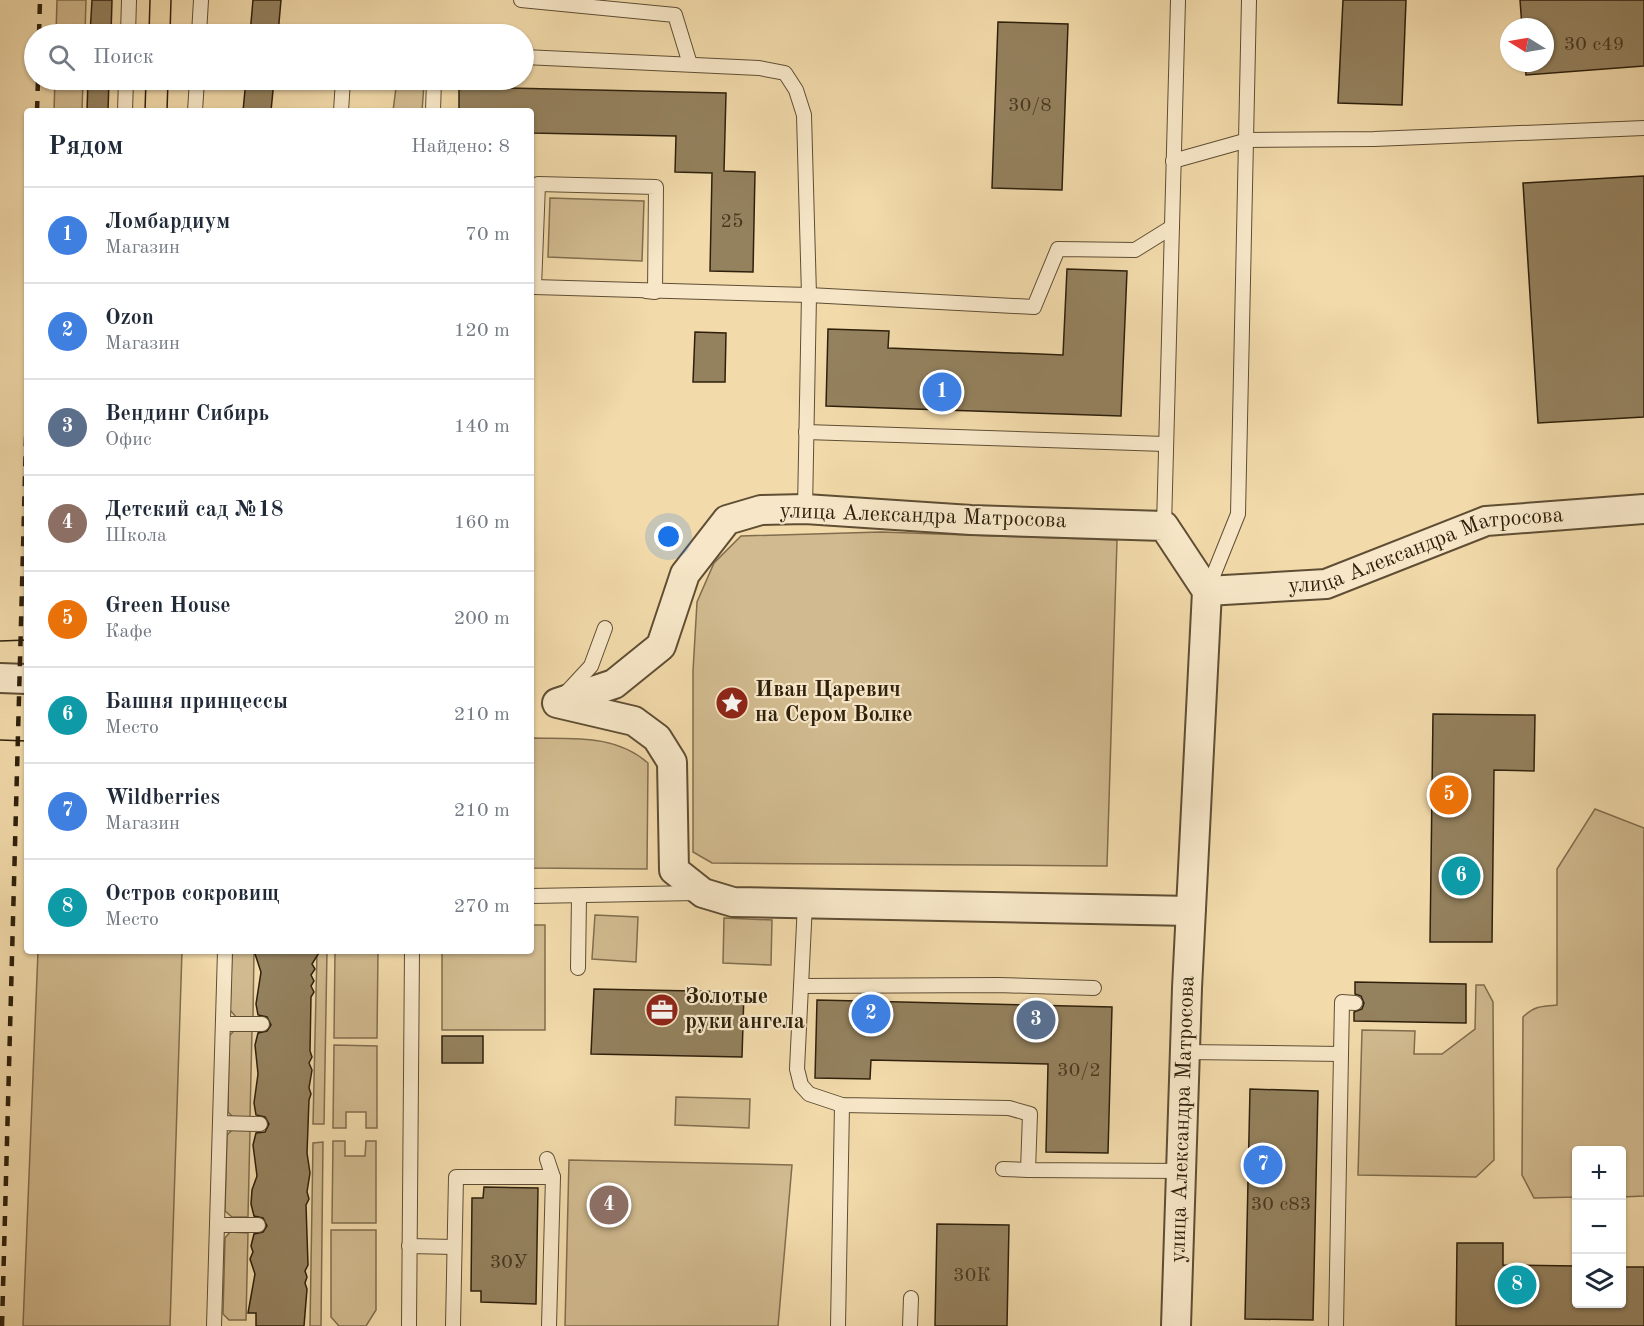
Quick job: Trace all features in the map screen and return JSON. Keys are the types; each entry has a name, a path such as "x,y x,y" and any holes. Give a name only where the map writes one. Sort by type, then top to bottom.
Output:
{"street":[{"name":"улица Александра Матросова","path":"544,702 614,684 661,646 685,574 727,520 761,510 805,509 971,520 1164,526"},
{"name":"улица Александра Матросова","path":"1176,1326 1185,1052 1207,591 1326,584 1486,521 1644,509"},
{"path":"1164,526 1207,591"},
{"path":"0,678 24,679"},
{"path":"544,702 634,721 657,738 672,762 674,870 703,893 733,902 1191,911"}],"lane":[{"path":"128,24 129,0"},
{"path":"200,24 201,0"},
{"path":"521,0 675,15"},
{"path":"676,0 675,15 690,64"},
{"path":"1164,526 1178,0"},
{"path":"1207,591 1238,514 1248,140 1249,0"},
{"path":"534,57 759,68 785,74 796,90 804,115 809,295 805,509"},
{"path":"125,108 126,90"},
{"path":"195,108 196,90"},
{"path":"341,108 342,90"},
{"path":"433,108 434,90"},
{"path":"1173,161 1248,140 1374,139 1644,128"},
{"path":"534,253 538,184 656,187 655,292"},
{"path":"534,287 809,295 1034,307 1058,249 1135,250 1173,227"},
{"path":"806,432 1165,444"},
{"path":"544,702 591,666 605,628"},
{"path":"534,896 703,893"},
{"path":"578,968 579,897"},
{"path":"805,903 796,1069 801,1085 809,1094 842,1105 1009,1108 1030,1114 1028,1170"},
{"path":"213,1326 225,954"},
{"path":"409,1326 412,954"},
{"path":"801,986 998,985 1094,988"},
{"path":"1336,1326 1342,1002 1355,1003"},
{"path":"223,1024 262,1024"},
{"path":"1185,1052 1341,1054"},
{"path":"838,1326 842,1105"},
{"path":"220,1123 260,1124"},
{"path":"547,1160 553,1177 549,1326"},
{"path":"1003,1169 1181,1172"},
{"path":"453,1326 456,1177 553,1177"},
{"path":"217,1225 258,1225"},
{"path":"409,1246 454,1247"},
{"path":"910,1326 911,1298"}],"shaded area":[{"path":"57,0 86,0 85,24 56,24"},
{"path":"55,90 83,90 82,108 54,108"},
{"path":"396,90 424,90 422,108 393,108"},
{"path":"550,198 644,201 642,261 548,257"},
{"path":"881,532 1117,540 1107,866 712,863 693,852 693,671 697,602 714,563 741,536"},
{"path":"534,738 593,740 608,743 622,747 648,763 647,869 534,868"},
{"path":"1595,809 1644,828 1644,1196 1626,1197 1626,1146 1572,1146 1572,1197 1534,1198 1522,1175 1523,1017 1538,1007 1557,1005 1557,869"},
{"path":"595,915 638,917 636,962 592,959"},
{"path":"724,918 772,920 771,965 723,963"},
{"path":"534,925 545,925 545,1030 442,1030 442,954 534,954"},
{"path":"38,954 182,954 170,1326 23,1326"},
{"path":"232,954 254,954 253,1017 236,1017 230,1010"},
{"path":"317,954 327,954 324,1124 313,1124"},
{"path":"335,954 378,954 377,1038 334,1038"},
{"path":"1476,985 1484,985 1493,1002 1494,1160 1476,1177 1358,1175 1362,1030 1415,1031 1414,1054 1442,1054 1475,1029"},
{"path":"235,1030 252,1030 250,1118 234,1118 228,1112 229,1036"},
{"path":"334,1045 377,1046 377,1128 366,1128 366,1112 346,1112 346,1128 333,1128"},
{"path":"676,1097 750,1099 749,1128 675,1125"},
{"path":"233,1129 250,1130 248,1217 232,1217 225,1211 227,1135"},
{"path":"333,1141 345,1141 345,1156 365,1156 366,1141 376,1141 376,1223 332,1223"},
{"path":"323,1142 321,1326 310,1326 313,1143"},
{"path":"569,1160 792,1165 778,1326 565,1326"},
{"path":"331,1230 376,1230 376,1310 366,1326 339,1326 331,1317"},
{"path":"230,1232 248,1233 246,1320 229,1320 223,1314 225,1238"}],"building":[{"path":"92,0 112,0 111,24 91,24"},
{"path":"253,0 281,0 279,24 251,24"},
{"path":"1343,0 1406,0 1402,105 1338,103"},
{"path":"1520,0 1644,0 1644,66 1526,75 1526,72 1554,72 1554,18 1521,18"},
{"path":"998,22 1068,24 1062,190 992,188"},
{"path":"534,89 726,93 724,171 755,172 753,272 710,271 712,173 675,172 676,136 534,133 534,108 459,108 459,90"},
{"path":"88,90 109,90 108,108 87,108"},
{"path":"245,90 273,90 271,108 243,108"},
{"path":"1644,176 1644,417 1538,423 1523,183"},
{"path":"1067,269 1127,271 1121,416 826,406 828,329 889,331 888,348 1063,355"},
{"path":"695,332 726,333 725,382 693,382"},
{"path":"1433,714 1535,715 1534,771 1494,770 1492,942 1430,942"},
{"path":"255,954 318,954 312,964 315,969 311,975 314,981 311,986 314,992 311,997 310,1051 312,1057 309,1063 312,1070 309,1088 311,1094 307,1153 310,1173 307,1192 309,1199 306,1205 308,1265 305,1271 307,1289 304,1326 256,1326 256,1313 248,1313 255,1274 250,1259 253,1252 251,1246 254,1234 263,1232 267,1226 263,1218 254,1216 251,1204 252,1190 257,1176 253,1145 256,1133 265,1132 269,1124 265,1117 256,1115 254,1103 258,1074 255,1045 258,1033 267,1031 271,1025 267,1017 258,1015 256,1004 261,972"},
{"path":"1355,982 1466,984 1466,1023 1354,1021 1354,1012 1362,1009 1364,1003 1361,996 1355,994"},
{"path":"594,989 744,992 742,1057 591,1054"},
{"path":"817,1000 1112,1007 1108,1153 1046,1152 1048,1064 871,1060 870,1079 815,1078"},
{"path":"442,1036 483,1036 483,1063 442,1063"},
{"path":"1250,1089 1318,1091 1313,1320 1245,1319"},
{"path":"484,1187 538,1188 536,1304 481,1302 481,1291 471,1291 472,1198 483,1198"},
{"path":"937,1224 1009,1225 1007,1326 935,1326"},
{"path":"1457,1243 1503,1243 1503,1265 1572,1266 1572,1308 1626,1308 1626,1267 1644,1267 1644,1326 1456,1326"}],"tram line":[{"path":"149,24 150,0"},
{"path":"170,24 171,0"},
{"path":"145,108 146,90"},
{"path":"167,108 168,90"},
{"path":"0,641 24,640"},
{"path":"0,740 24,741"}],"railway":[{"path":"39,24 40,0"},
{"path":"37,108 38,90"},
{"path":"2,1326 24,513"}],"place":[{"name":"Ломбардиум","path":"942,392"},
{"name":"Иван Царевич на Сером Волке","path":"732,703"},
{"name":"Green House","path":"1449,795"},
{"name":"Башня принцессы","path":"1461,876"},
{"name":"Золотые руки ангела","path":"662,1010"},
{"name":"Ozon","path":"871,1014"},
{"name":"Вендинг Сибирь","path":"1036,1020"},
{"name":"Wildberries","path":"1263,1165"},
{"name":"Детский сад №18","path":"609,1205"},
{"name":"Остров сокровищ","path":"1517,1285"}]}
